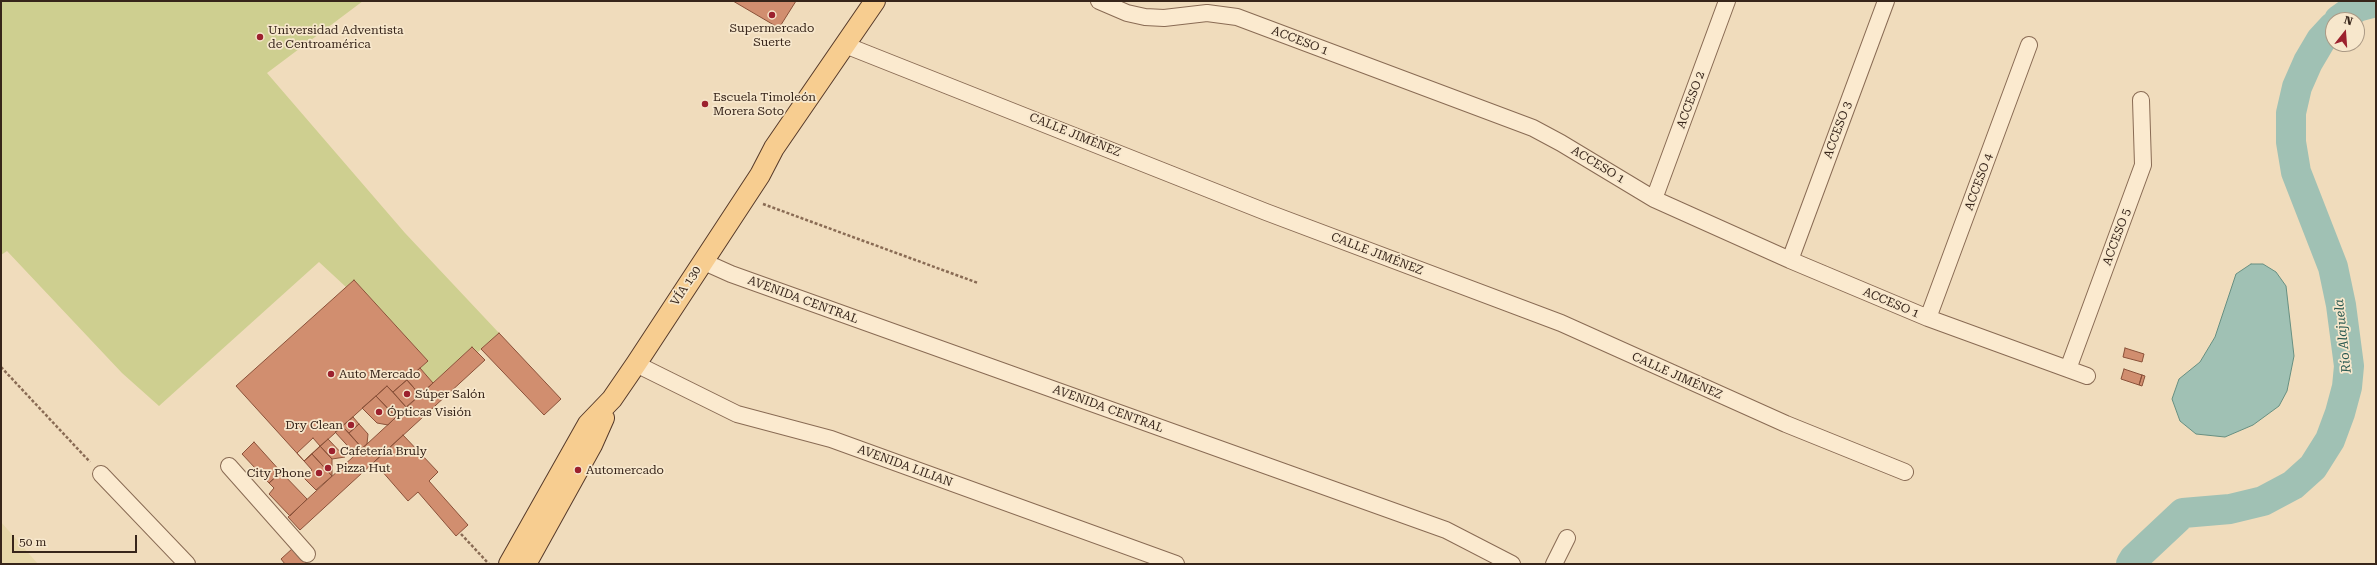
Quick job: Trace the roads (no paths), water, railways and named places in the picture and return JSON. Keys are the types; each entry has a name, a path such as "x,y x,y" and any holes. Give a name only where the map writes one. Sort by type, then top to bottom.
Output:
{"main road":[{"name":"VÍA 130","path":"510,564 588,424 612,399 636,364 744,196 760,175 786,154 850,48 875,1"},
{"name":"VÍA 130","path":"850,48 890,1"},
{"name":"VÍA 130","path":"526,564 592,445 612,399"}],"street":[{"name":"ACCESO 1","path":"1099,1 1145,17 1164,18 1207,13 1237,17 1533,128 1561,143 1654,199 1790,260 1928,318 2086,376"},
{"name":"ACCESO 2","path":"1654,199 1727,1"},
{"name":"ACCESO 3","path":"1790,260 1886,1"},
{"name":"ACCESO 4","path":"1928,318 2029,45"},
{"name":"CALLE JIMÉNEZ","path":"850,48 1060,129 1266,212 1561,323 1786,424 1905,472"},
{"name":"ACCESO 5","path":"2068,369 2143,165 2144,144 2141,100"},
{"name":"AVENIDA CENTRAL","path":"702,262 731,274 1446,530 1512,564"},
{"name":"AVENIDA LILIAN","path":"636,364 737,414 831,439 1176,564"},
{"path":"229,466 307,554"},
{"path":"101,474 187,564"},
{"path":"1554,564 1567,538"}],"waterway":[{"name":"Río Alajuela","path":"2350,12 2357,7 2376,2"},
{"name":"Río Alajuela","path":"2131,564 2134,559 2183,513 2230,509 2263,501 2293,485 2313,467 2330,440 2340,413 2347,387 2349,366 2341,305 2333,267 2296,172 2291,142 2291,113 2297,87 2308,62 2325,36"}],"place":[{"name":"Supermercado Suerte","path":"772,15"},
{"name":"Universidad Adventista de Centroamérica","path":"260,37"},
{"name":"Escuela Timoleón Morera Soto","path":"705,104"},
{"name":"Auto Mercado","path":"331,374"},
{"name":"Súper Salón","path":"407,394"},
{"name":"Ópticas Visión","path":"379,412"},
{"name":"Dry Clean","path":"351,425"},
{"name":"Cafetería Bruly","path":"332,451"},
{"name":"Pizza Hut","path":"328,468"},
{"name":"Automercado","path":"578,470"},
{"name":"City Phone","path":"319,473"}]}
